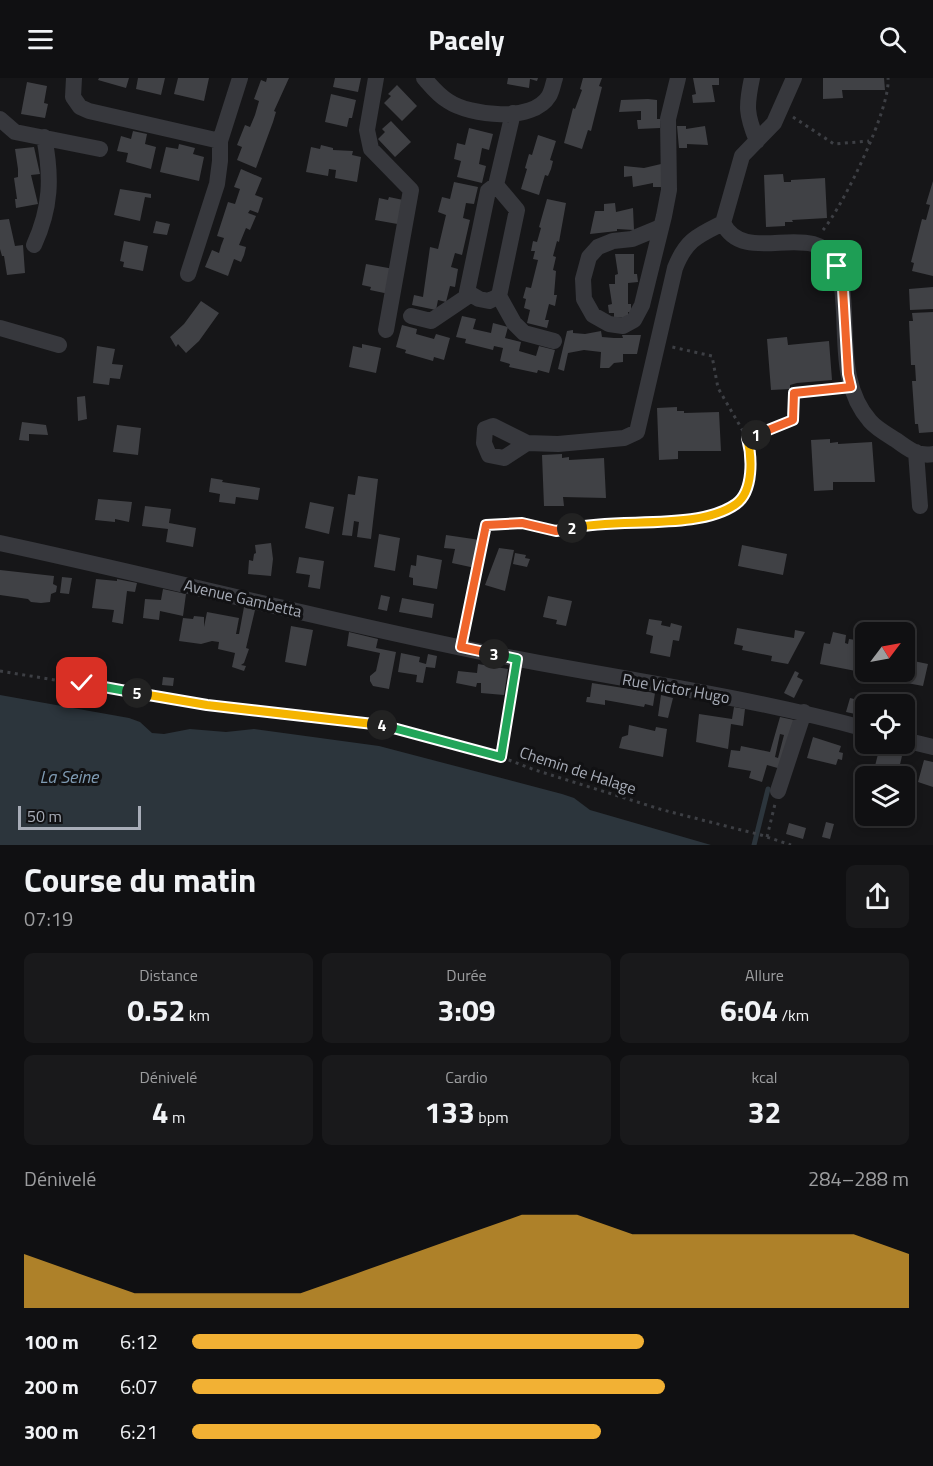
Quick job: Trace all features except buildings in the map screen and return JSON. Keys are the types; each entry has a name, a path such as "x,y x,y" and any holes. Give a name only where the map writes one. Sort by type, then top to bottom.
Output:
{"street":[{"path":"74,78 72,97 80,107 89,111 220,141"},
{"path":"188,274 217,184 220,141 240,78"},
{"path":"376,78 367,130 371,149 411,190 386,330"},
{"path":"424,78 448,101 461,108 479,112 513,113 526,112 539,106 549,96 555,78"},
{"path":"661,227 632,239 613,241 598,247 589,257 583,279 584,299 593,315 609,324 622,326 634,320 642,305 661,227 669,190 668,119 678,78"},
{"path":"752,78 747,103 749,121 757,141"},
{"path":"794,78 782,110 774,123 741,156 723,223 727,231 750,242 812,243 830,254 837,266 843,289 848,374 851,387 871,422 923,456 933,454"},
{"path":"499,296 489,301 467,292 488,191 496,185 513,113"},
{"path":"0,119 15,132 100,148"},
{"path":"34,246 44,223 49,192 49,165 44,137"},
{"path":"496,185 517,210 499,296 514,323 524,333 554,341"},
{"path":"527,443 558,444 624,438 637,432 675,268 682,250 698,236 723,223"},
{"path":"411,316 431,321 471,294"},
{"path":"0,328 60,345"},
{"path":"916,452 920,506"},
{"name":"Avenue Gambetta","path":"0,543 486,652"},
{"name":"Rue Victor Hugo","path":"486,652 804,712 855,726"},
{"path":"778,791 804,712"},
{"path":"915,743 933,747"}],"path":[{"path":"812,243 831,220 869,141 889,89 888,78"},
{"path":"782,110 834,144 869,141"},
{"path":"461,647 486,525 522,523 556,531 599,524 689,519 710,515 737,503 746,488 751,453 747,438 718,388 712,356 657,344"},
{"path":"747,438 793,420 794,393 851,387"},
{"path":"501,757 517,659"},
{"name":"Chemin de Halage","path":"0,671 207,705 393,726 501,757 535,770 642,803 753,832 791,845"},
{"path":"767,837 778,791"}],"water":[{"name":"La Seine","path":"0,695 129,718 140,722 152,733 164,734 190,729 226,732 254,729 379,746 562,794 574,798 590,810 711,845 0,845"}],"waterway":[{"path":"754,845 768,789"}],"route":[{"path":"82,683 207,705 393,726 501,757 517,659 461,647 486,525 522,523 541,530 556,531 609,523 689,519 710,515 737,503 746,488 750,466 751,453 747,438 793,420 794,393 851,387 848,374 843,289 837,266"}]}
